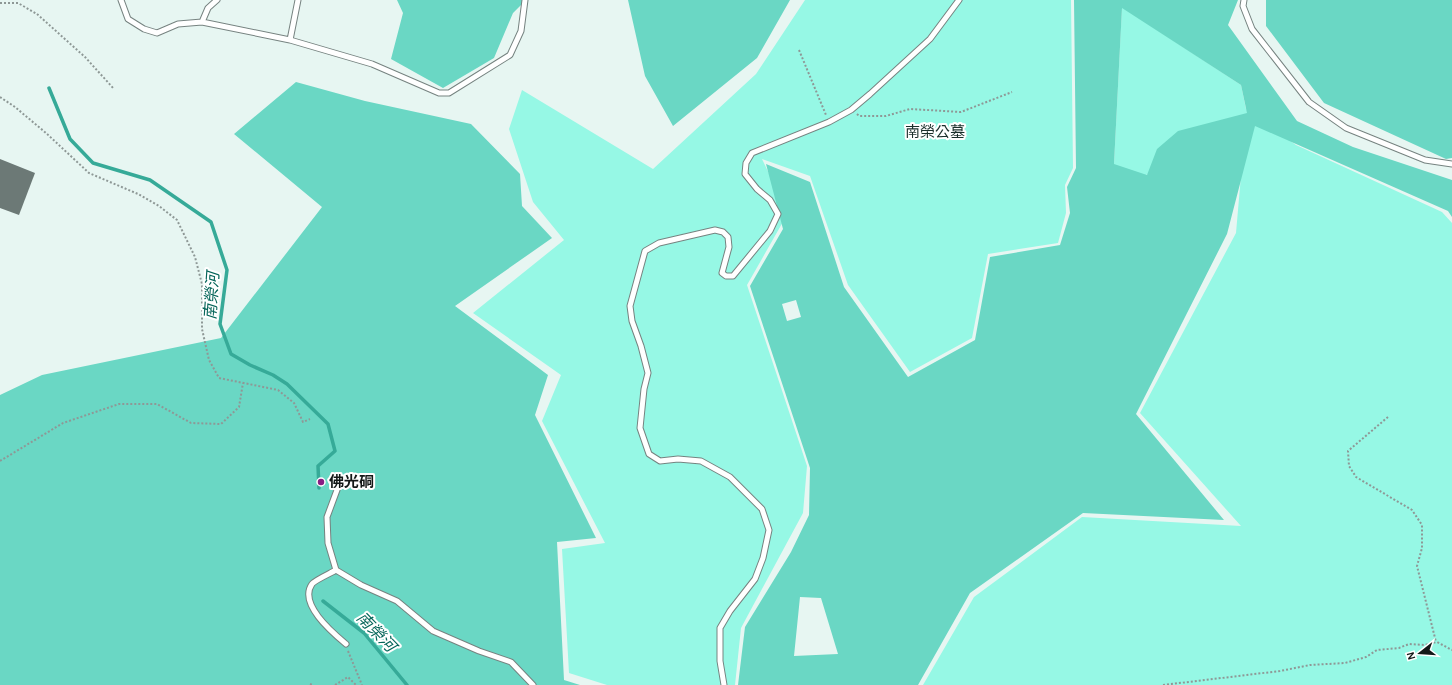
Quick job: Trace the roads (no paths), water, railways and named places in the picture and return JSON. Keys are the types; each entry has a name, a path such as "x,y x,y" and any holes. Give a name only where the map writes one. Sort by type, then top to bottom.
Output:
{"lane":[{"path":"121,0 128,19 144,29 157,33 178,24 202,22 290,40 372,64 440,93 449,93 510,55 521,31 525,0"},
{"path":"202,22 208,8 217,0"},
{"path":"290,40 298,0"},
{"path":"724,685 720,661 720,628 730,611 755,579 763,558 769,530 762,508 730,477 702,461 678,459 660,462 650,454 640,428 644,389 648,373 641,346 632,321 630,306 646,251 659,243 715,230 723,232 728,236 730,246 722,273 726,276 733,276 770,231 778,214 770,200 757,189 745,174 746,163 752,153 829,122 851,110 930,39 959,0"},
{"path":"1244,0 1243,6 1252,29 1309,102 1346,128 1425,160 1452,164"},
{"path":"337,490 327,517 328,543 336,570 361,585 397,601 433,631 479,651 511,662 533,685"},
{"path":"336,570 312,583 309,594 310,601 324,625 346,644"}],"waterway":[{"name":"南榮河","path":"49,88 70,139 93,163 150,180 211,222 227,270 220,324 231,354 250,365 273,375 287,384 328,424 335,451 318,466 319,488"},
{"name":"南榮河","path":"323,601 364,633 407,685"}],"place":[{"name":"佛光硐","path":"321,482"}],"park label":[{"name":"南榮公墓","path":"935,132"}]}
